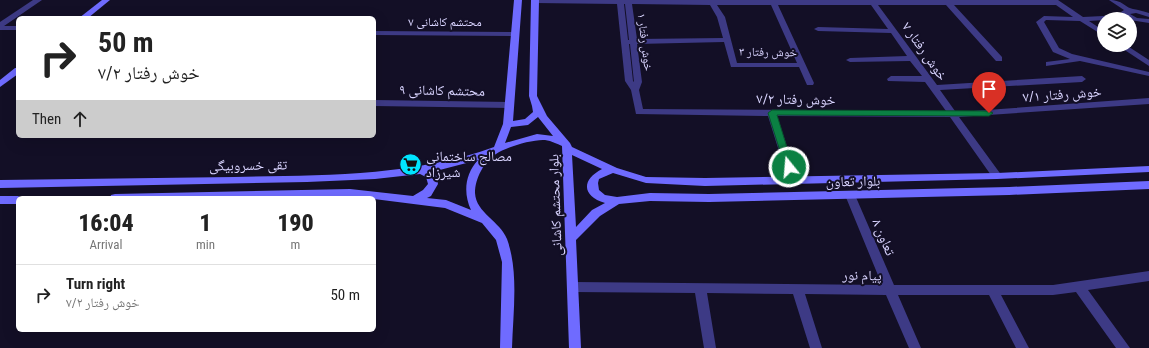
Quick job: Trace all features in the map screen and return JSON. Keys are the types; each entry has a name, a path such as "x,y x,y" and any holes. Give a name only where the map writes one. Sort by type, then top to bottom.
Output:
{"main road":[{"path":"86,16 106,0"},
{"path":"506,348 508,262 501,238 488,221 475,208 470,193 473,176 480,163 496,150 508,124 518,0"},
{"name":"بلوار محتشم کاشانی","path":"535,3 533,96 536,107 552,131 567,147 575,348"},
{"path":"0,84 16,72"},
{"path":"508,124 527,122 534,118 537,112 536,107"},
{"name":"بلوار تعاون","path":"496,150 520,139 539,136 559,139 567,147 613,170 646,180 705,182 997,176 1149,169"},
{"name":"تقی خسروبیگی","path":"0,184 355,178 421,170 456,163 496,150"},
{"path":"414,200 427,194 433,184 431,175 421,170"},
{"path":"613,170 606,171 595,177 592,186 593,191 603,199 618,201"},
{"name":"بلوار تعاون","path":"571,239 596,214 618,201 650,197 709,198 850,195 1009,191 1149,185"},
{"path":"209,196 350,193 446,204 488,221"},
{"path":"0,200 16,200"}],"street":[{"path":"0,27 38,0"},
{"path":"1113,0 1127,12"},
{"path":"535,3 774,3 853,1 874,4"},
{"path":"774,3 857,6 934,2 1055,2 1097,30"},
{"name":"خوش رفتار ۱","path":"624,3 629,42 629,81 635,90 639,112"},
{"name":"خوش رفتار ۳","path":"712,3 720,17 734,65 803,65"},
{"path":"720,17 723,3"},
{"path":"774,3 810,83"},
{"path":"948,3 999,59"},
{"name":"خوش رفتار ۷","path":"874,4 997,176"},
{"path":"1133,12 1137,10 1149,15"},
{"path":"1097,18 1082,20 1044,18 1040,22 1056,50 1069,56 1084,60 1149,74"},
{"path":"1137,20 1149,21"},
{"path":"0,27 16,28"},
{"path":"818,28 894,31"},
{"name":"محتشم کاشانی ۷","path":"376,33 515,34"},
{"path":"629,42 726,40"},
{"path":"1131,52 1149,64"},
{"path":"850,60 914,58"},
{"path":"1049,64 1084,60"},
{"path":"891,79 928,79"},
{"path":"935,88 1082,79"},
{"name":"خوش رفتار ۷/۱","path":"954,114 1068,108 1149,101"},
{"name":"محتشم کاشانی ۹","path":"376,103 510,106"},
{"name":"خوش رفتار ۷/۲","path":"639,112 954,114"},
{"path":"772,113 793,180"},
{"name":"تعاون ۸","path":"850,195 915,348"},
{"name":"پیام نور","path":"573,286 891,290 1053,290 1149,276"},
{"path":"1079,286 1124,348"},
{"path":"700,287 710,348"},
{"path":"797,289 816,348"},
{"path":"992,290 1023,348"}],"place":[{"name":"مصالح ساختمانی شیرزاد","path":"410,164"}],"route":[{"path":"789,167 772,113 989,113"}]}
